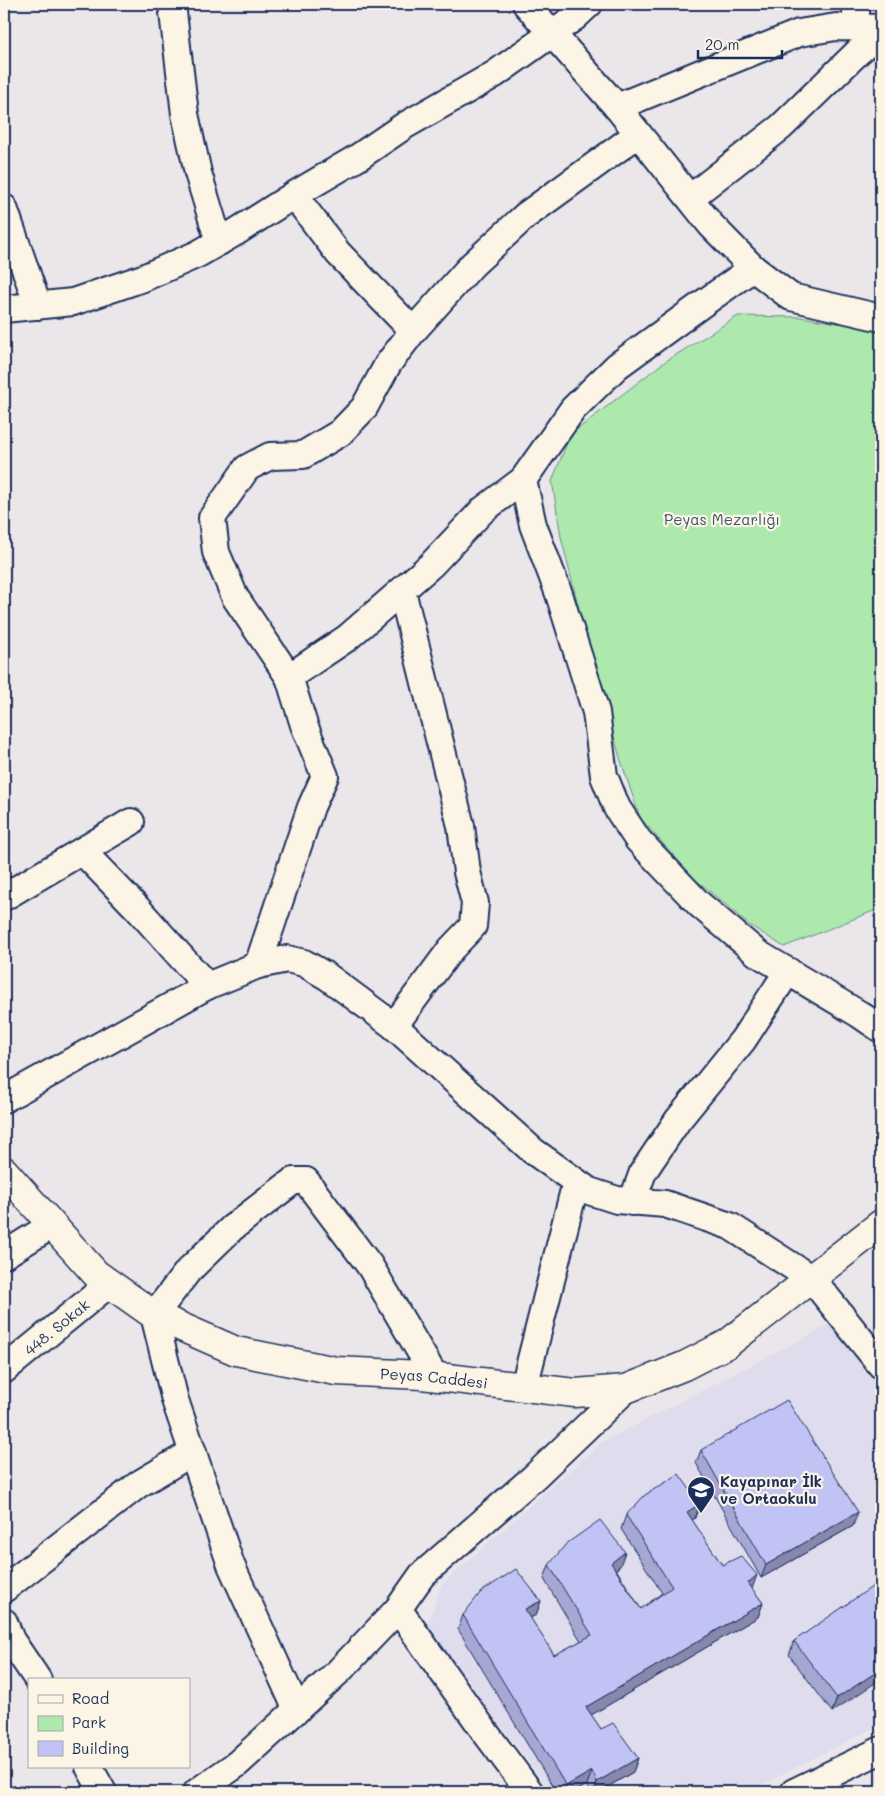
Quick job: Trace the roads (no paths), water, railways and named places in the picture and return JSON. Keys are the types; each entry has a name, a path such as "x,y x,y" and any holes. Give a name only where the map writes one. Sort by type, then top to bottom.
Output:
{"street":[{"path":"172,4 185,114 198,173 219,242"},
{"path":"526,4 617,107 711,225 753,268 791,297 881,318"},
{"path":"4,309 73,302 143,278 198,254 357,158 404,126 495,74 576,17 588,4"},
{"path":"617,107 799,33 869,23 858,52 781,127 690,198"},
{"path":"258,965 311,807 325,776 304,725 289,677 235,597 216,552 212,518 247,468 270,456 303,455 340,433 364,408 388,364 413,331 472,265 525,216 638,134"},
{"path":"294,195 338,253 413,331"},
{"path":"4,208 38,306"},
{"path":"289,677 347,638 402,592 431,565 483,510 523,480 573,410 617,366 753,268"},
{"path":"523,480 532,525 559,594 596,712 604,776 617,808 638,840 699,904 757,953 881,1029"},
{"path":"394,1026 450,949 473,926 475,903 467,872 462,826 402,592"},
{"path":"4,897 131,822"},
{"path":"82,851 138,909 207,986"},
{"path":"4,1099 207,986 258,965 287,959 304,962 328,977 394,1026 533,1151 589,1191 617,1200 665,1204 730,1226 812,1279 881,1364"},
{"path":"632,1202 643,1172 678,1120 743,1040 788,971"},
{"name":"Peyas Caddesi","path":"4,1171 96,1274 154,1316 236,1351 336,1372 435,1377 575,1393 626,1389 684,1366 726,1344 881,1224"},
{"path":"297,1710 231,1565 175,1400 154,1316 188,1271 232,1228 293,1181 306,1181 370,1266 435,1377"},
{"path":"524,1387 576,1182"},
{"path":"4,1255 52,1225"},
{"name":"448. Sokak","path":"4,1370 109,1284"},
{"path":"197,1792 237,1764 339,1671 398,1609 422,1575 534,1477 626,1389"},
{"path":"4,1589 139,1484 193,1452"},
{"path":"398,1609 530,1792"},
{"path":"4,1622 11,1640 37,1678"},
{"path":"794,1792 833,1784 881,1750"},
{"path":"90,1768 103,1792"}],"place":[{"name":"Kayapınar İlk ve Ortaokulu","path":"701,1514"}],"park label":[{"name":"Peyas Mezarlığı","path":"722,519"}]}
